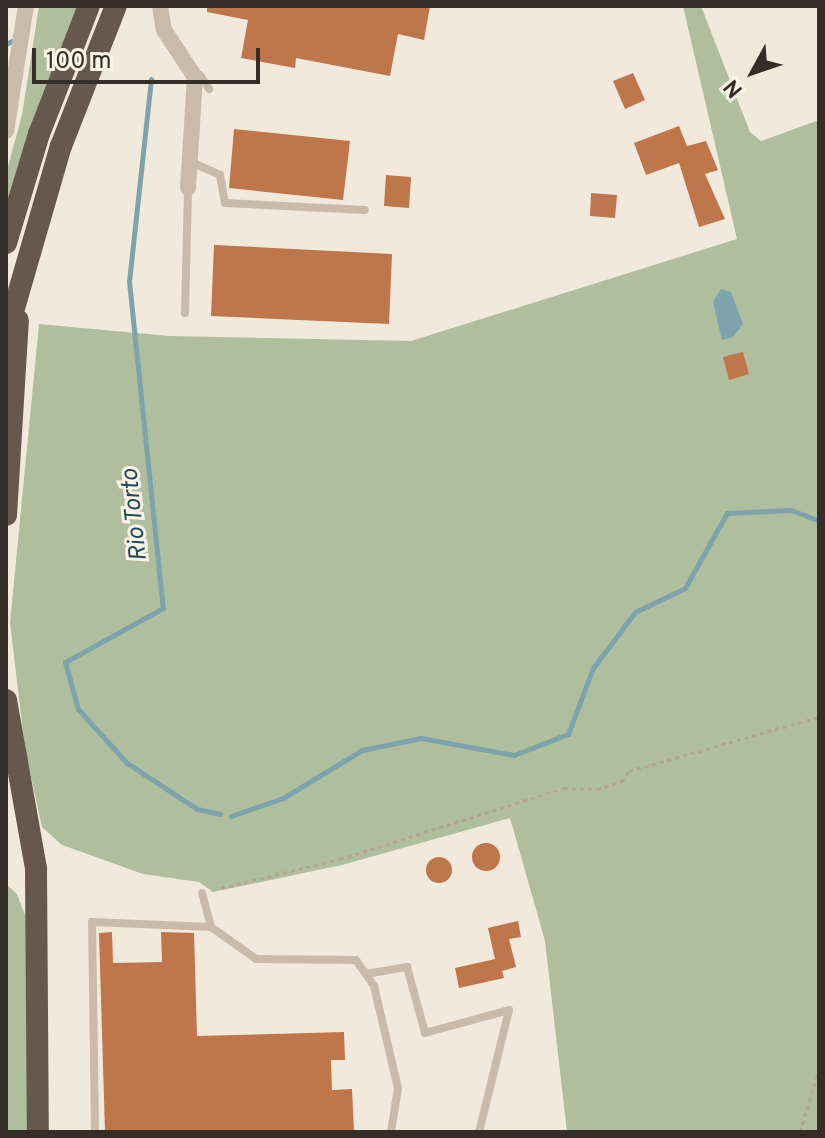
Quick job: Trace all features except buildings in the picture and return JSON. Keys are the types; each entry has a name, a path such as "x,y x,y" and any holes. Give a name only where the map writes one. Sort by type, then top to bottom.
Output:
{"highway":[{"path":"6,336 20,283 87,80 116,6"},
{"path":"6,243 64,69 85,16"},
{"path":"6,515 20,283"},
{"path":"6,700 36,869 38,1132"}],"street":[{"path":"6,131 26,6"},
{"path":"160,6 164,30 200,71 188,188"}],"lane":[{"path":"200,71 209,89"},
{"path":"191,162 220,175 225,203 365,210"},
{"path":"185,313 188,188"},
{"path":"202,893 211,927"},
{"path":"95,1132 92,922 211,927 256,959 356,960 374,986 398,1088 391,1132"},
{"path":"366,974 407,967 425,1033 509,1010 479,1132"}],"path":[{"path":"221,888 340,859 564,788 597,789 622,782 629,771 819,717"},
{"path":"800,1132 819,1069"}],"green space":[{"path":"39,6 85,6 6,227 6,174 22,115"},
{"path":"683,6 701,6 750,132 761,141 819,120 819,1132 567,1132 545,941 510,818 342,865 213,892 199,882 143,874 62,845 42,827 25,749 10,623 39,324 169,336 411,341 737,239"},
{"path":"6,884 17,894 27,920 27,1132 6,1132"}],"water":[{"path":"721,289 731,292 743,324 733,337 722,340 713,302"}],"waterway":[{"name":"Rio Torto","path":"6,44 12,41"},
{"name":"Rio Torto","path":"151,79 129,281 163,608 65,662 78,709 127,763 197,809 220,814"},
{"name":"Rio Torto","path":"231,816 283,798 362,750 421,738 514,755 568,734 593,668 635,612 685,588 727,513 791,510 819,521"}]}
